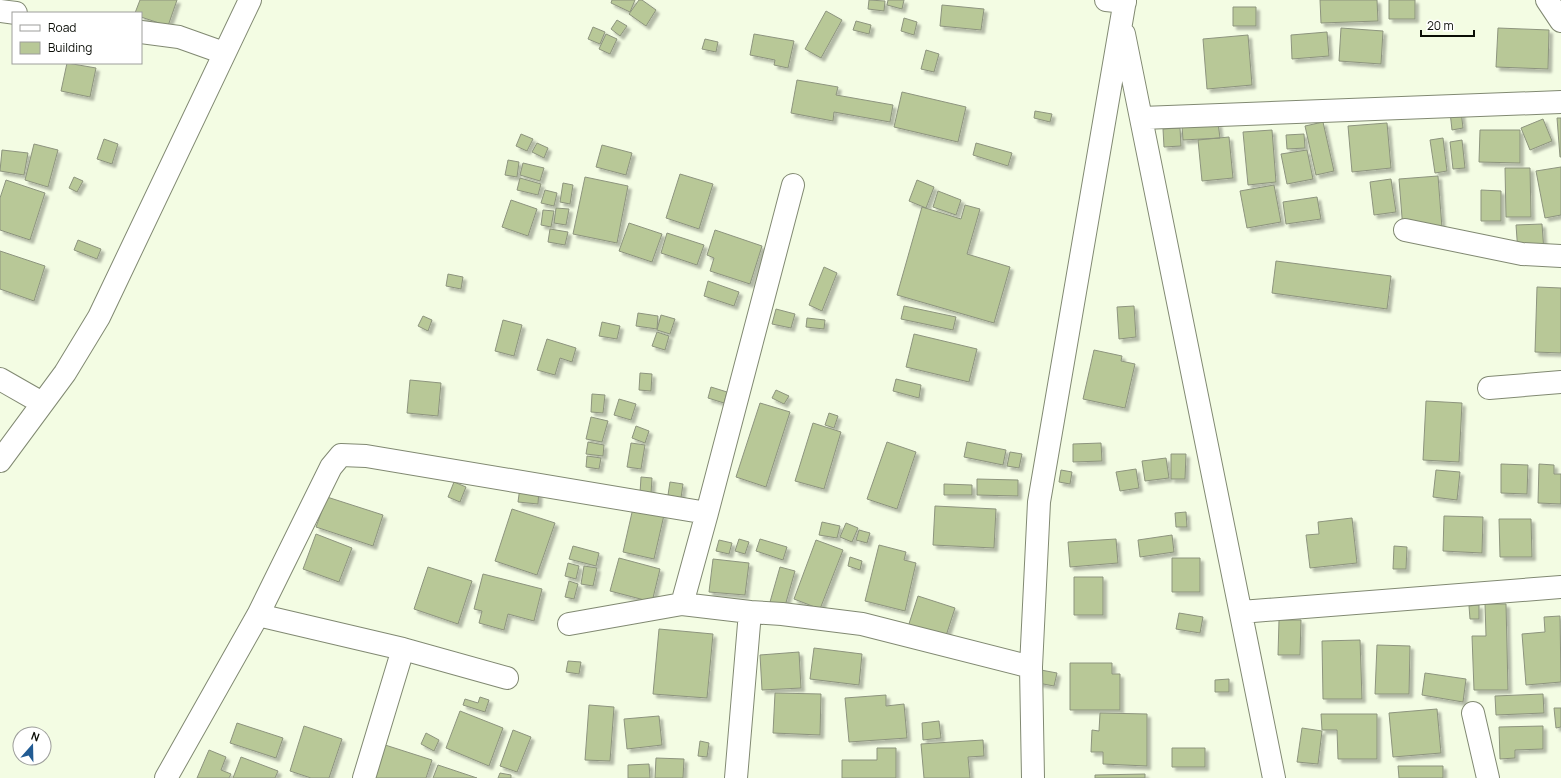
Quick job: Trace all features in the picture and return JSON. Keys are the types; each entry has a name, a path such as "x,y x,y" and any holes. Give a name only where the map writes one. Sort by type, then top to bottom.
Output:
{"street":[{"path":"0,461 42,403 66,373 99,317 250,0"},
{"path":"1547,0 1561,21"},
{"path":"1119,6 1274,778"},
{"path":"1033,778 1031,667 1038,502 1119,6"},
{"path":"0,11 12,12"},
{"path":"142,32 179,37 224,53"},
{"path":"1142,118 1561,102"},
{"path":"682,604 793,185"},
{"path":"1404,230 1522,254 1561,256"},
{"path":"0,379 42,403"},
{"path":"1489,388 1561,382"},
{"path":"166,778 258,615 331,467 341,455 366,456 707,513"},
{"path":"1241,612 1561,587"},
{"path":"569,624 682,604 862,624 1031,667"},
{"path":"736,778 750,612"},
{"path":"258,615 403,649 507,678"},
{"path":"364,778 403,649"},
{"path":"1473,713 1488,778"}],"building":[{"path":"140,0 177,0 168,26 142,17 142,12 135,12"},
{"path":"612,0 635,0 630,12 611,3"},
{"path":"639,0 642,0 656,10 646,26 629,14"},
{"path":"869,0 885,1 884,11 868,9"},
{"path":"888,0 904,0 902,9 887,5"},
{"path":"1320,0 1377,0 1378,21 1321,23"},
{"path":"1389,0 1415,0 1415,19 1389,19"},
{"path":"942,5 984,9 981,30 940,26"},
{"path":"1233,7 1256,7 1256,26 1233,26"},
{"path":"826,11 842,20 821,58 805,49"},
{"path":"904,18 917,22 914,35 901,31"},
{"path":"617,20 627,26 620,36 611,29"},
{"path":"856,21 871,25 869,34 853,30"},
{"path":"593,27 605,32 600,44 588,39"},
{"path":"1341,28 1383,31 1381,64 1339,61"},
{"path":"1498,28 1549,30 1548,69 1496,67"},
{"path":"1327,32 1329,56 1292,59 1291,35"},
{"path":"606,34 617,39 610,54 599,49"},
{"path":"754,34 794,41 788,68 774,65 775,60 750,55"},
{"path":"1248,35 1252,85 1207,89 1203,39"},
{"path":"705,39 718,42 716,52 702,49"},
{"path":"926,50 939,54 934,72 921,69"},
{"path":"67,64 96,68 90,97 61,91"},
{"path":"797,80 838,87 836,95 893,105 890,122 834,112 833,121 791,113"},
{"path":"902,92 966,107 958,142 894,127"},
{"path":"1035,111 1052,114 1050,122 1034,118"},
{"path":"1461,111 1463,128 1452,130 1450,112"},
{"path":"1557,118 1561,118 1561,157 1560,157"},
{"path":"1543,119 1552,141 1530,150 1521,128"},
{"path":"1323,122 1334,171 1316,175 1305,126"},
{"path":"1218,123 1220,138 1183,140 1182,126"},
{"path":"1387,123 1391,168 1352,172 1348,126"},
{"path":"1180,128 1181,146 1164,147 1163,129"},
{"path":"1272,130 1276,182 1248,185 1243,132"},
{"path":"1480,130 1520,130 1520,163 1479,162"},
{"path":"521,134 533,139 527,151 516,146"},
{"path":"1304,134 1305,148 1287,149 1286,135"},
{"path":"1229,137 1233,178 1202,181 1198,140"},
{"path":"1443,138 1447,171 1435,173 1430,140"},
{"path":"104,139 118,144 112,164 97,159"},
{"path":"1462,140 1465,168 1453,169 1450,142"},
{"path":"537,143 548,148 544,158 532,152"},
{"path":"976,143 1012,153 1008,166 973,155"},
{"path":"34,144 58,150 48,187 25,180"},
{"path":"602,145 632,153 626,175 596,167"},
{"path":"2,150 28,153 24,175 0,171"},
{"path":"1307,150 1313,179 1287,184 1281,154"},
{"path":"508,160 519,162 517,177 505,175"},
{"path":"523,163 544,168 540,181 520,175"},
{"path":"1561,167 1561,215 1545,218 1536,171"},
{"path":"1505,168 1530,168 1531,217 1506,217"},
{"path":"680,174 713,184 699,229 666,218"},
{"path":"1438,176 1442,228 1403,230 1399,179"},
{"path":"74,177 83,181 77,192 69,188"},
{"path":"585,177 628,186 617,243 573,234"},
{"path":"520,178 541,184 538,195 517,190"},
{"path":"1391,179 1396,212 1374,215 1370,182"},
{"path":"6,180 45,193 30,240 0,230 0,198"},
{"path":"917,180 934,187 926,208 909,201"},
{"path":"563,183 573,185 570,204 560,202"},
{"path":"1274,185 1281,222 1247,228 1240,191"},
{"path":"545,190 557,193 554,206 541,203"},
{"path":"1481,190 1501,191 1501,221 1481,221"},
{"path":"938,191 961,200 956,215 933,207"},
{"path":"1317,197 1321,219 1286,224 1283,202"},
{"path":"511,200 537,209 528,236 502,227"},
{"path":"965,205 980,209 967,254 1010,267 994,323 897,295 922,207 961,219"},
{"path":"556,208 569,209 566,225 554,223"},
{"path":"543,210 554,211 551,227 541,225"},
{"path":"629,223 662,234 652,262 619,251"},
{"path":"1542,224 1544,252 1518,253 1516,225"},
{"path":"550,229 568,232 565,245 548,242"},
{"path":"715,230 762,246 750,284 710,271 714,258 707,255"},
{"path":"667,233 704,245 697,265 661,253"},
{"path":"78,240 101,249 97,259 74,250"},
{"path":"0,251 45,266 34,301 0,289"},
{"path":"1276,261 1391,276 1387,309 1272,293"},
{"path":"824,267 837,273 822,311 809,305"},
{"path":"448,274 463,277 461,289 446,286"},
{"path":"708,281 739,292 734,306 704,296"},
{"path":"1537,287 1561,288 1561,353 1535,352"},
{"path":"904,306 956,317 953,330 901,319"},
{"path":"1134,306 1136,337 1119,339 1117,307"},
{"path":"776,309 795,314 791,328 772,324"},
{"path":"638,313 658,316 657,329 636,326"},
{"path":"661,315 675,319 670,334 657,330"},
{"path":"423,316 432,320 428,331 418,326"},
{"path":"807,318 825,320 824,329 806,327"},
{"path":"503,320 522,325 514,356 495,351"},
{"path":"602,322 620,326 617,339 599,336"},
{"path":"657,332 669,336 665,350 652,346"},
{"path":"914,334 977,349 969,382 906,367"},
{"path":"547,339 576,348 572,362 560,358 555,375 537,370"},
{"path":"1094,350 1122,356 1121,361 1135,364 1125,408 1083,399"},
{"path":"640,373 652,374 651,391 639,390"},
{"path":"896,379 921,385 919,398 893,391"},
{"path":"410,380 441,383 438,416 407,413"},
{"path":"711,387 727,392 724,403 708,398"},
{"path":"776,390 789,396 784,404 772,398"},
{"path":"592,394 605,395 603,413 591,412"},
{"path":"619,399 636,404 631,420 614,415"},
{"path":"1426,401 1462,403 1459,462 1423,460"},
{"path":"760,403 790,412 766,487 736,477"},
{"path":"829,413 838,416 834,428 825,425"},
{"path":"591,417 608,421 602,442 586,439"},
{"path":"813,423 841,432 824,489 795,481"},
{"path":"636,426 649,431 645,443 632,438"},
{"path":"588,442 604,445 603,456 586,454"},
{"path":"887,442 916,452 897,509 867,499"},
{"path":"967,442 1006,450 1003,465 964,457"},
{"path":"631,443 645,445 641,469 627,467"},
{"path":"1101,443 1102,461 1073,462 1073,444"},
{"path":"1010,452 1022,454 1019,468 1007,466"},
{"path":"1171,454 1186,454 1185,479 1171,479"},
{"path":"587,456 601,458 599,469 586,467"},
{"path":"1166,458 1169,478 1145,481 1142,461"},
{"path":"1501,464 1528,465 1527,494 1501,493"},
{"path":"1539,464 1554,465 1554,474 1561,474 1561,504 1538,503"},
{"path":"1136,469 1139,488 1120,491 1116,472"},
{"path":"1061,470 1072,472 1070,484 1059,482"},
{"path":"1436,470 1460,472 1457,500 1433,497"},
{"path":"641,477 652,478 651,494 640,493"},
{"path":"977,479 1018,480 1018,496 977,495"},
{"path":"454,482 466,487 460,502 448,497"},
{"path":"670,482 683,484 681,498 668,495"},
{"path":"944,484 972,485 972,495 944,495"},
{"path":"520,487 539,489 538,504 518,502"},
{"path":"327,497 383,515 373,546 316,527"},
{"path":"935,506 996,509 994,548 933,545"},
{"path":"633,508 664,515 654,559 623,552"},
{"path":"512,509 555,523 537,575 495,561"},
{"path":"1186,512 1187,527 1176,527 1175,513"},
{"path":"1444,516 1483,517 1482,553 1443,551"},
{"path":"1352,518 1357,563 1310,568 1306,535 1319,534 1318,522"},
{"path":"1499,519 1531,519 1532,557 1500,557"},
{"path":"822,522 840,526 837,538 819,535"},
{"path":"846,523 858,528 852,542 840,537"},
{"path":"859,530 870,533 867,543 856,540"},
{"path":"316,534 352,548 339,582 303,569"},
{"path":"1172,535 1174,552 1140,557 1138,540"},
{"path":"739,539 749,542 745,554 735,551"},
{"path":"760,539 787,547 783,560 756,551"},
{"path":"1116,539 1118,563 1070,567 1068,542"},
{"path":"719,540 732,543 729,554 716,551"},
{"path":"816,540 843,550 820,609 794,599"},
{"path":"879,545 906,552 904,560 916,563 905,611 865,601"},
{"path":"573,546 599,553 596,566 569,559"},
{"path":"1394,546 1407,547 1406,569 1393,569"},
{"path":"850,557 862,561 860,570 848,566"},
{"path":"619,558 660,569 652,602 610,591"},
{"path":"1172,558 1200,558 1200,592 1172,592"},
{"path":"713,559 749,563 745,595 709,592"},
{"path":"568,563 579,566 576,579 565,576"},
{"path":"584,566 597,568 593,586 581,584"},
{"path":"428,567 472,581 458,624 414,609"},
{"path":"780,567 795,571 783,613 768,609"},
{"path":"483,574 542,589 534,621 508,614 504,630 479,623 482,611 474,609"},
{"path":"1074,577 1103,577 1103,615 1074,615"},
{"path":"569,581 578,584 574,599 565,597"},
{"path":"918,596 955,608 944,642 907,630"},
{"path":"1485,604 1506,604 1508,690 1474,690 1472,636 1486,636"},
{"path":"1479,605 1479,619 1470,619 1469,606"},
{"path":"1179,613 1203,617 1200,633 1176,629"},
{"path":"1560,616 1561,682 1526,685 1522,634 1545,632 1544,617"},
{"path":"1279,620 1301,620 1300,655 1278,655"},
{"path":"659,629 713,634 707,698 653,694"},
{"path":"1360,640 1362,699 1323,699 1322,641"},
{"path":"1377,645 1410,646 1409,694 1375,694"},
{"path":"814,648 862,654 859,685 810,679"},
{"path":"799,652 801,688 762,690 760,655"},
{"path":"568,661 581,662 579,674 566,672"},
{"path":"1070,663 1112,663 1112,674 1120,674 1120,710 1070,710"},
{"path":"1041,670 1057,673 1054,686 1038,683"},
{"path":"1425,673 1466,679 1463,702 1422,695"},
{"path":"1229,679 1229,692 1215,692 1215,680"},
{"path":"775,693 821,694 820,735 773,733"},
{"path":"1543,694 1544,713 1496,715 1495,696"},
{"path":"886,695 886,706 904,704 907,738 849,742 845,698"},
{"path":"480,697 489,700 485,712 463,705 465,699 478,703"},
{"path":"589,705 614,707 610,761 585,760"},
{"path":"1554,708 1561,708 1561,727 1556,728"},
{"path":"1437,709 1441,753 1393,757 1389,713"},
{"path":"460,711 503,728 489,766 446,748"},
{"path":"1100,713 1147,714 1147,766 1103,764 1103,752 1091,752 1092,730 1099,731"},
{"path":"1321,714 1377,714 1377,759 1338,759 1337,730 1322,730"},
{"path":"659,716 662,745 627,749 624,719"},
{"path":"939,721 941,738 923,740 922,723"},
{"path":"237,723 283,738 276,758 230,743"},
{"path":"304,726 342,739 329,778 311,778 290,771"},
{"path":"1543,726 1543,749 1515,750 1515,758 1500,759 1499,727"},
{"path":"1302,728 1322,731 1318,764 1297,762"},
{"path":"513,730 531,737 517,772 500,766"},
{"path":"426,733 439,740 434,751 421,744"},
{"path":"983,740 984,756 968,757 970,778 924,778 921,744"},
{"path":"700,741 709,743 707,757 698,756"},
{"path":"382,744 432,760 426,778 371,778"},
{"path":"877,748 896,748 896,778 842,778 842,760 877,760"},
{"path":"1172,748 1205,748 1205,767 1172,767"},
{"path":"209,750 226,757 221,770 231,774 229,778 197,778"},
{"path":"241,757 278,771 275,778 233,778"},
{"path":"656,758 684,759 683,778 655,778"},
{"path":"649,764 650,778 628,778 628,765"},
{"path":"438,765 477,778 433,778"},
{"path":"1398,766 1443,766 1443,778 1399,778"},
{"path":"500,773 511,775 511,778 498,778"},
{"path":"1145,774 1145,778 1095,778 1095,775"}]}
